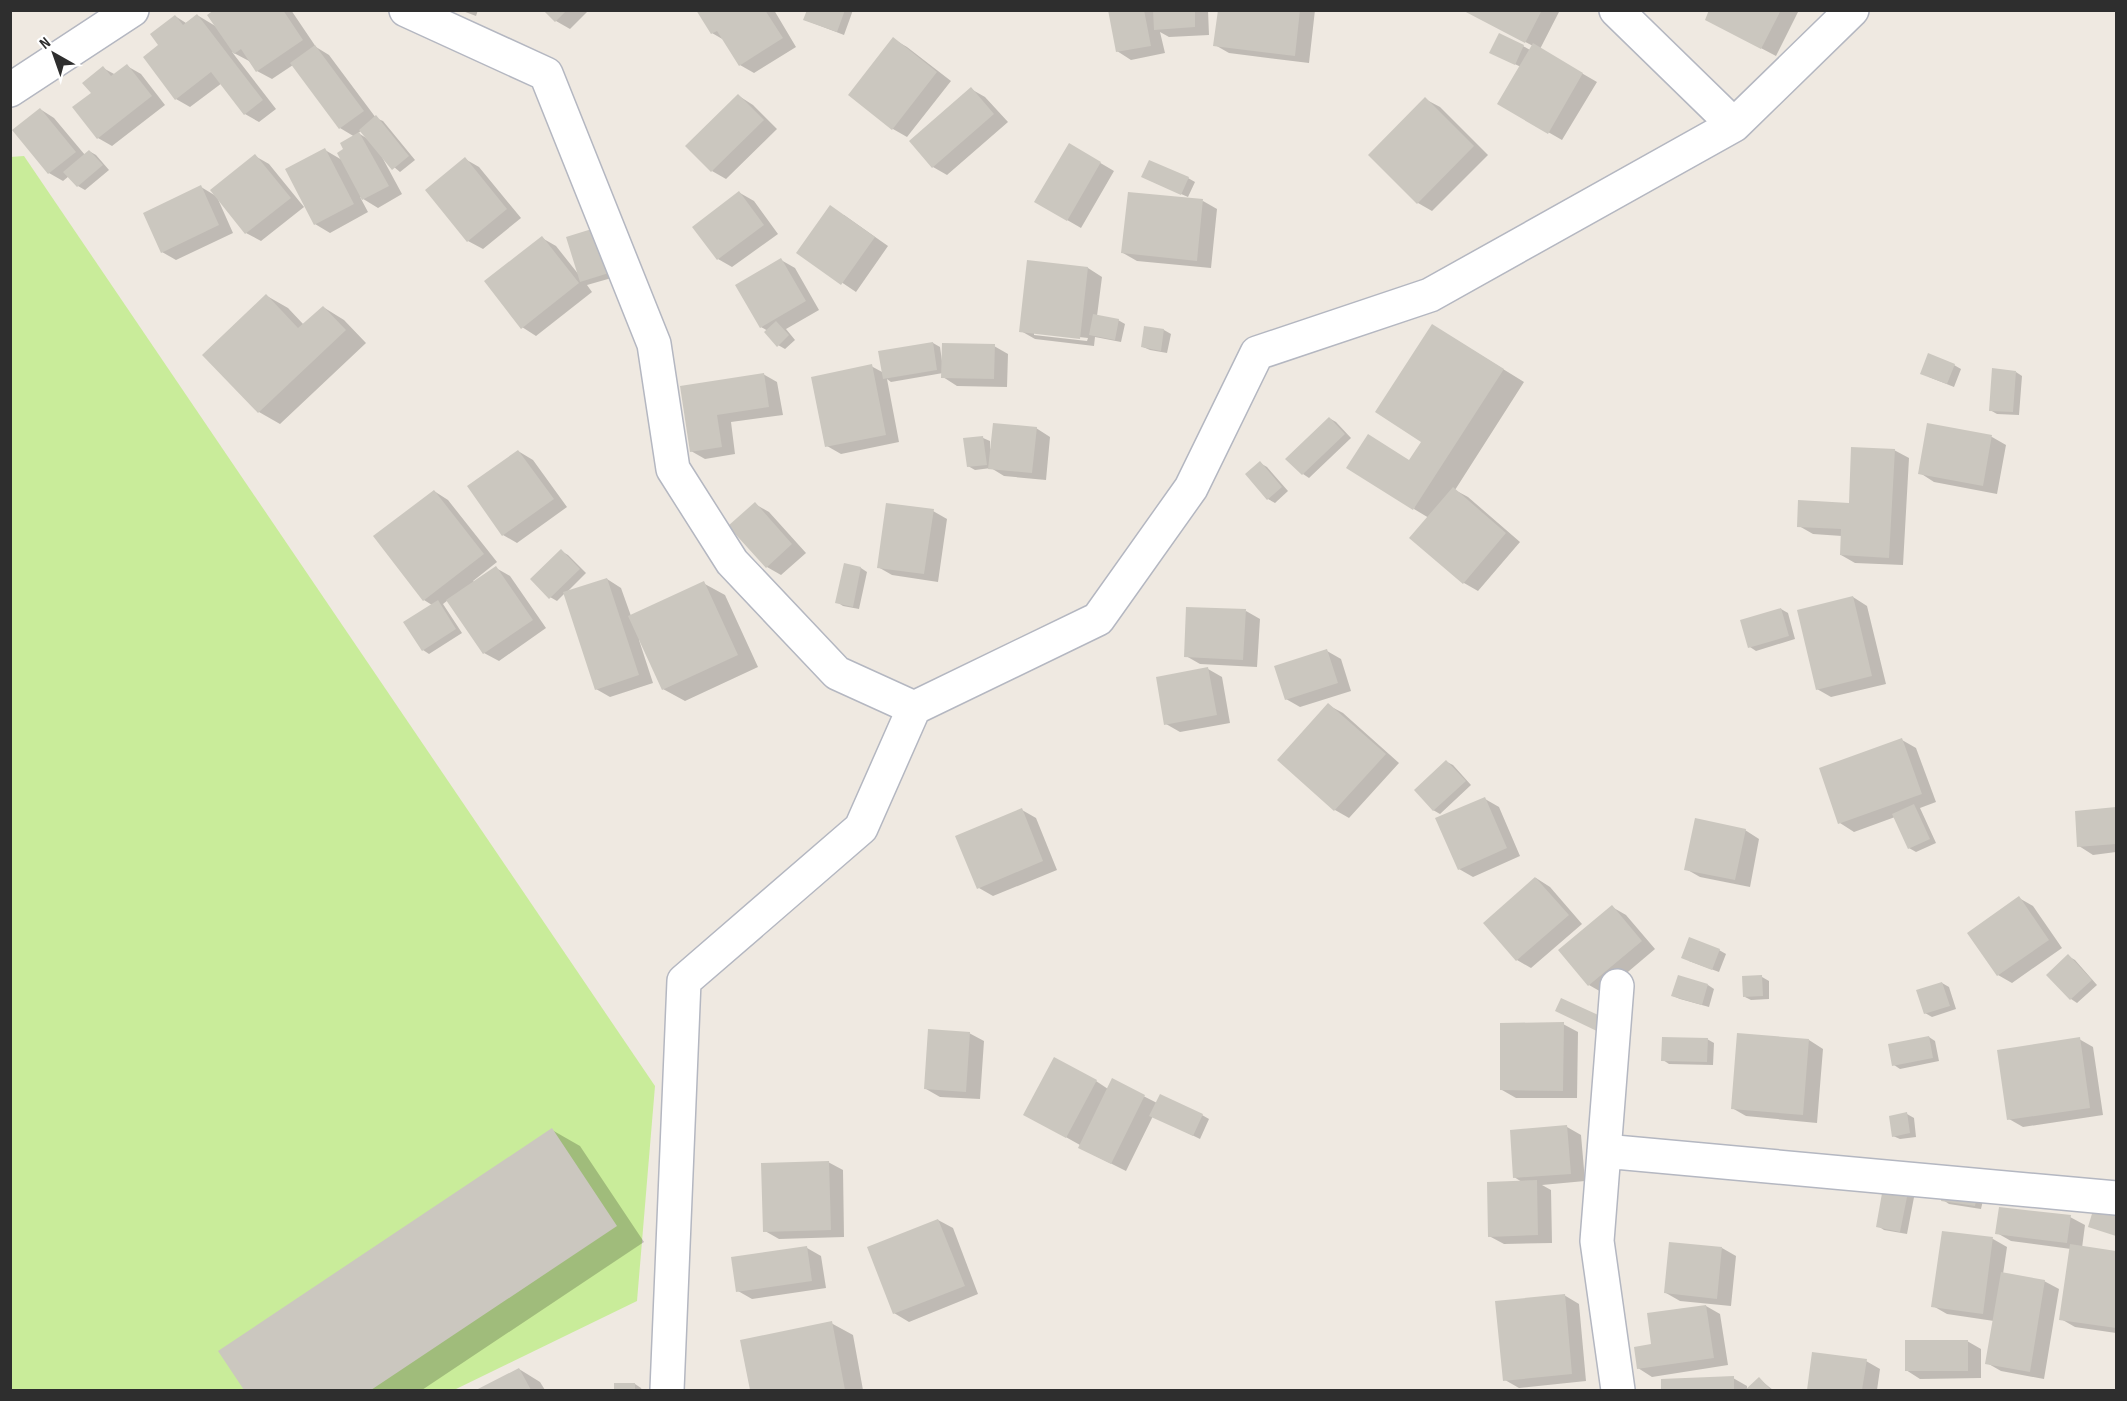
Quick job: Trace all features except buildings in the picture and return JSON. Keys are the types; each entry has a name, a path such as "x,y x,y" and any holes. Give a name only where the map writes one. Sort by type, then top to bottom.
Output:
{"street":[{"path":"10,90 132,10"},
{"path":"406,10 546,74 654,344 673,469 732,562 837,673 914,708"},
{"path":"1616,10 1734,125"},
{"path":"668,1390 684,981 861,828 914,708 1098,619 1191,488 1257,353 1430,295 1734,125 1852,10"},
{"path":"1617,986 1597,1241 1617,1390"},
{"path":"1604,1151 2116,1198"}],"green space":[{"path":"24,156 655,1086 637,1301 454,1390 11,1390 10,157"}]}
